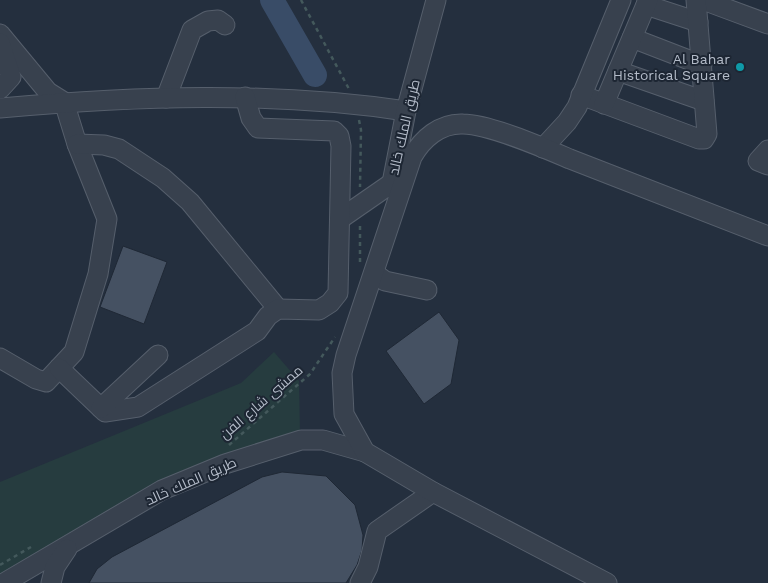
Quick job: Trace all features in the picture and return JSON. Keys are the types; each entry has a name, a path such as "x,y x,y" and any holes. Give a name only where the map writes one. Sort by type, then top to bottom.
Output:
{"street":[{"name":"طريق الملك خالد","path":"368,274 392,183 406,111 436,0"},
{"path":"543,148 567,122 582,96 621,0"},
{"path":"582,96 699,140 704,139 707,134 696,0"},
{"path":"703,0 768,24"},
{"path":"604,104 647,3 698,22"},
{"path":"166,98 192,30 208,21 218,20 225,25"},
{"path":"0,34 48,92 64,102 77,144 107,219 98,274 74,352 46,382 36,379 0,358"},
{"path":"632,38 702,65"},
{"path":"0,43 11,78 0,89"},
{"path":"618,71 704,101"},
{"path":"0,108 64,102 245,97 354,104 406,111"},
{"path":"59,368 105,412 138,407 257,331 268,316 278,309 319,310 330,303 338,293 341,146 339,136 334,131 258,128 251,118 245,97"},
{"path":"365,452 344,414 342,373 368,274 412,157 425,138 437,130 462,124 477,126 543,148 768,236"},
{"path":"77,144 119,149 163,178 190,202 278,309"},
{"path":"768,150 758,161 768,165"},
{"path":"340,220 392,183"},
{"path":"368,274 385,281 426,290"},
{"path":"101,408 158,355"},
{"name":"طريق الملك خالد","path":"4,583 162,490 225,464 276,446 301,440 323,440 365,452 432,492 607,583"},
{"path":"360,583 368,567 378,531 432,492"},
{"path":"50,583 55,567 66,550 98,528"}],"path":[{"path":"300,0 350,89"},
{"path":"361,130 360,205 368,274"},
{"name":"ممشى شارع الفن","path":"228,446 310,374 336,336"},
{"path":"0,565 34,545"}],"green space":[{"path":"274,352 299,381 300,434 148,489 0,574 0,482 241,383"}],"building":[{"path":"123,246 167,262 144,324 100,307"},
{"path":"439,312 459,340 451,384 424,404 386,351"},
{"path":"282,472 326,476 355,505 363,535 362,550 357,565 346,583 89,583 97,569 112,557 262,477"}],"waterway":[{"path":"272,0 315,75"}],"place":[{"name":"Al Bahar Historical Square","path":"740,67"}]}
